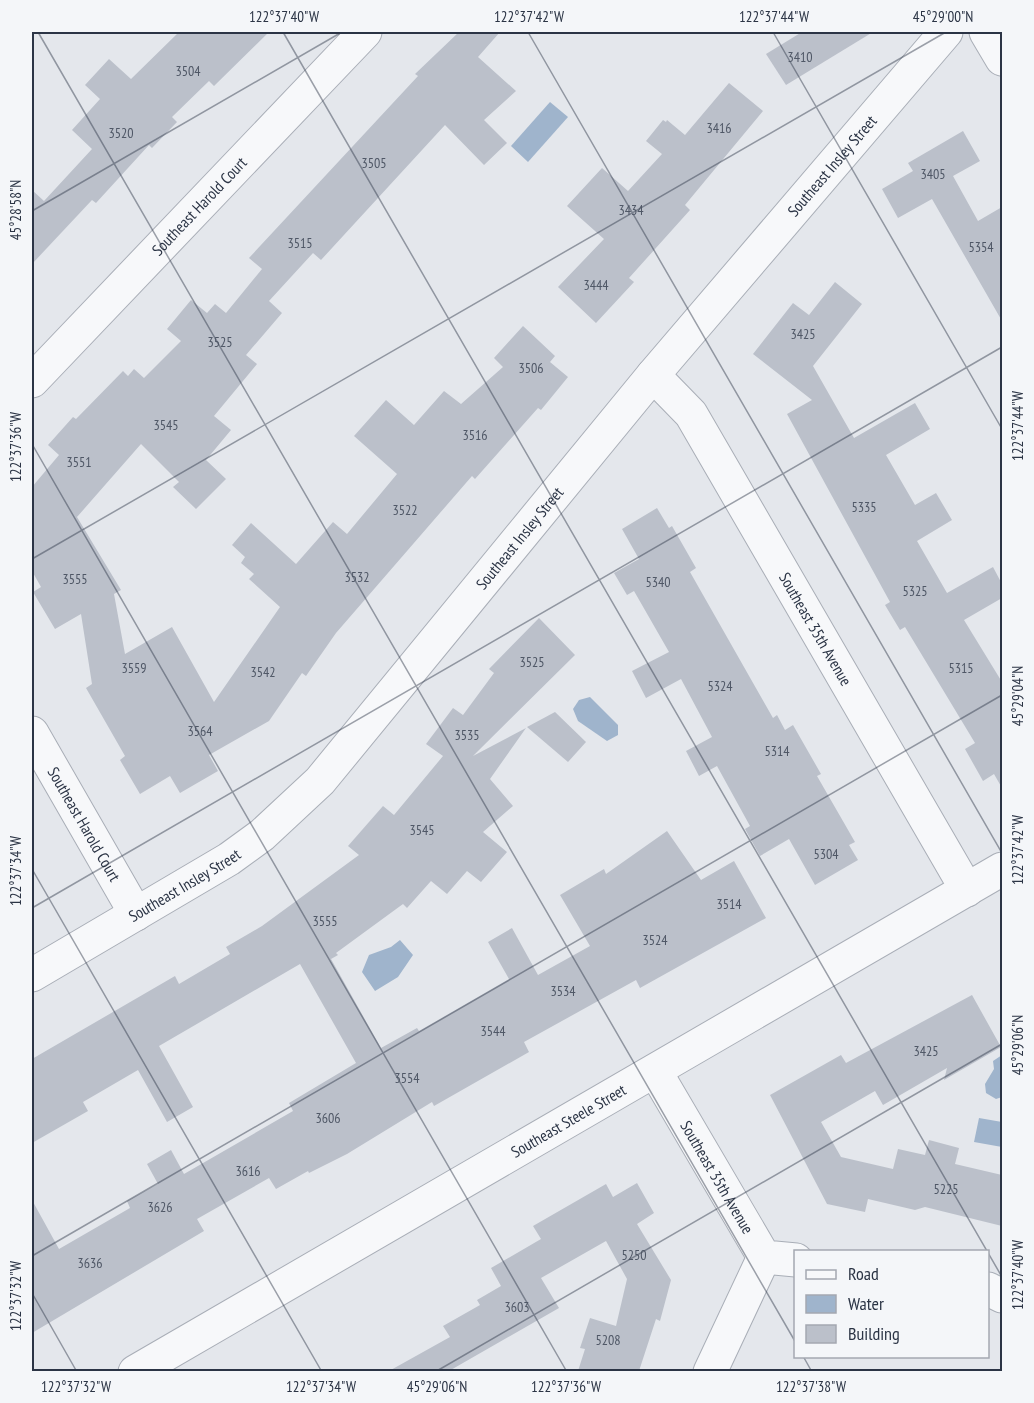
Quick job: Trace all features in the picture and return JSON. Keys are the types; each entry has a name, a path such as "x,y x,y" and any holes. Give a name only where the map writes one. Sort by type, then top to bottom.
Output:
{"street":[{"name":"Southeast Harold Court","path":"32,381 365,32"},
{"name":"Southeast Insley Street","path":"32,975 246,847 292,809 320,781 653,375 946,32"},
{"path":"986,32 1002,59"},
{"name":"Southeast 35th Avenue","path":"653,375 692,414 966,890"},
{"name":"Southeast Harold Court","path":"32,733 136,914"},
{"name":"Southeast Steele Street","path":"136,1371 1002,870"},
{"name":"Southeast 35th Avenue","path":"654,1071 780,1258"},
{"path":"710,1371 780,1258"}],"water":[{"path":"550,102 568,117 528,162 511,146"},
{"path":"590,697 618,725 618,735 607,741 578,721 573,709 579,700"},
{"path":"400,940 413,955 398,977 375,991 362,972 369,955 391,947"},
{"path":"1002,1055 1002,1097 996,1099 986,1093 985,1084 994,1069 993,1061"},
{"path":"979,1118 1002,1122 1002,1147 974,1142"}],"building":[{"path":"179,32 269,32 214,86 209,81 172,117 177,122 152,148 149,145 96,203 92,200 32,264 32,190 44,201 92,149 72,130 100,99 85,85 109,59 131,79"},
{"path":"459,32 500,32 478,57 516,91 484,120 507,143 484,165 445,125 321,260 313,253 269,301 282,313 246,355 257,364 214,416 231,430 206,460 226,479 196,509 173,487 179,482 141,444 77,517 121,590 114,594 125,654 172,627 214,702 280,607 249,579 254,574 241,563 245,557 232,545 251,523 296,564 333,522 347,534 397,474 354,436 386,400 414,425 444,391 461,404 503,367 494,358 523,326 555,356 550,362 568,377 541,410 538,408 475,479 472,476 336,633 306,676 302,673 269,721 209,755 218,771 180,793 170,776 140,794 120,760 125,756 86,688 92,684 81,614 55,629 33,592 41,587 32,571 32,487 59,455 48,445 73,417 76,419 123,371 128,376 134,369 144,378 181,341 167,329 191,300 207,313 215,304 226,313 262,269 249,258 418,76 415,74"},
{"path":"802,32 873,32 786,85 766,54"},
{"path":"729,83 763,111 685,205 690,210 629,278 634,282 596,323 558,287 604,239 567,206 602,168 628,191 662,154 646,141 663,120 666,122 667,120 685,135"},
{"path":"963,131 980,161 953,176 978,221 1002,207 1002,321 932,199 898,218 882,189 913,171 908,163"},
{"path":"835,282 862,304 813,366 854,438 915,403 930,429 886,455 915,505 936,493 952,520 917,541 947,593 993,567 1002,584 1002,598 964,620 1002,682 1002,788 994,774 983,781 965,749 975,743 905,627 900,630 885,605 890,602 787,414 812,400 753,354 793,303 809,315"},
{"path":"657,508 669,528 672,526 696,568 690,572 773,718 777,715 785,730 793,725 821,774 817,776 855,842 849,845 858,860 815,885 789,839 760,856 745,829 750,826 717,766 699,776 686,751 712,737 681,679 646,698 632,671 669,652 634,591 627,595 614,573 639,559 622,529"},
{"path":"539,618 575,655 473,756 526,728 490,779 513,806 483,832 507,852 481,882 467,871 447,894 431,881 407,908 403,904 331,959 381,1048 417,1028 419,1031 509,979 488,942 512,928 538,975 590,946 560,895 604,869 606,874 667,831 701,880 734,861 766,918 640,988 636,980 524,1042 529,1052 434,1106 432,1102 347,1154 309,1173 308,1171 276,1189 269,1178 197,1219 204,1231 32,1333 32,1200 59,1249 130,1208 127,1201 158,1184 147,1164 171,1150 184,1174 293,1111 289,1103 356,1063 300,964 159,1046 193,1107 167,1122 138,1070 83,1102 88,1111 32,1143 32,1059 175,976 179,984 230,954 226,947 262,926 359,855 348,846 383,806 394,815 443,756 426,744 453,708 463,715 494,673 489,669"},
{"path":"555,712 586,742 568,762 527,727"},
{"path":"972,995 1001,1047 944,1080 947,1068 883,1105 875,1091 821,1122 841,1157 893,1169 898,1149 925,1155 929,1140 959,1148 955,1164 1002,1175 1002,1226 925,1207 915,1210 868,1199 865,1212 827,1204 770,1095 841,1055 846,1063"},
{"path":"637,1183 654,1213 637,1224 671,1280 660,1321 656,1319 639,1371 578,1371 585,1349 580,1348 590,1318 616,1326 627,1279 606,1241 541,1278 559,1308 449,1371 389,1371 450,1337 443,1326 480,1305 477,1300 501,1286 491,1268 541,1239 533,1226 606,1184 613,1197"}]}
